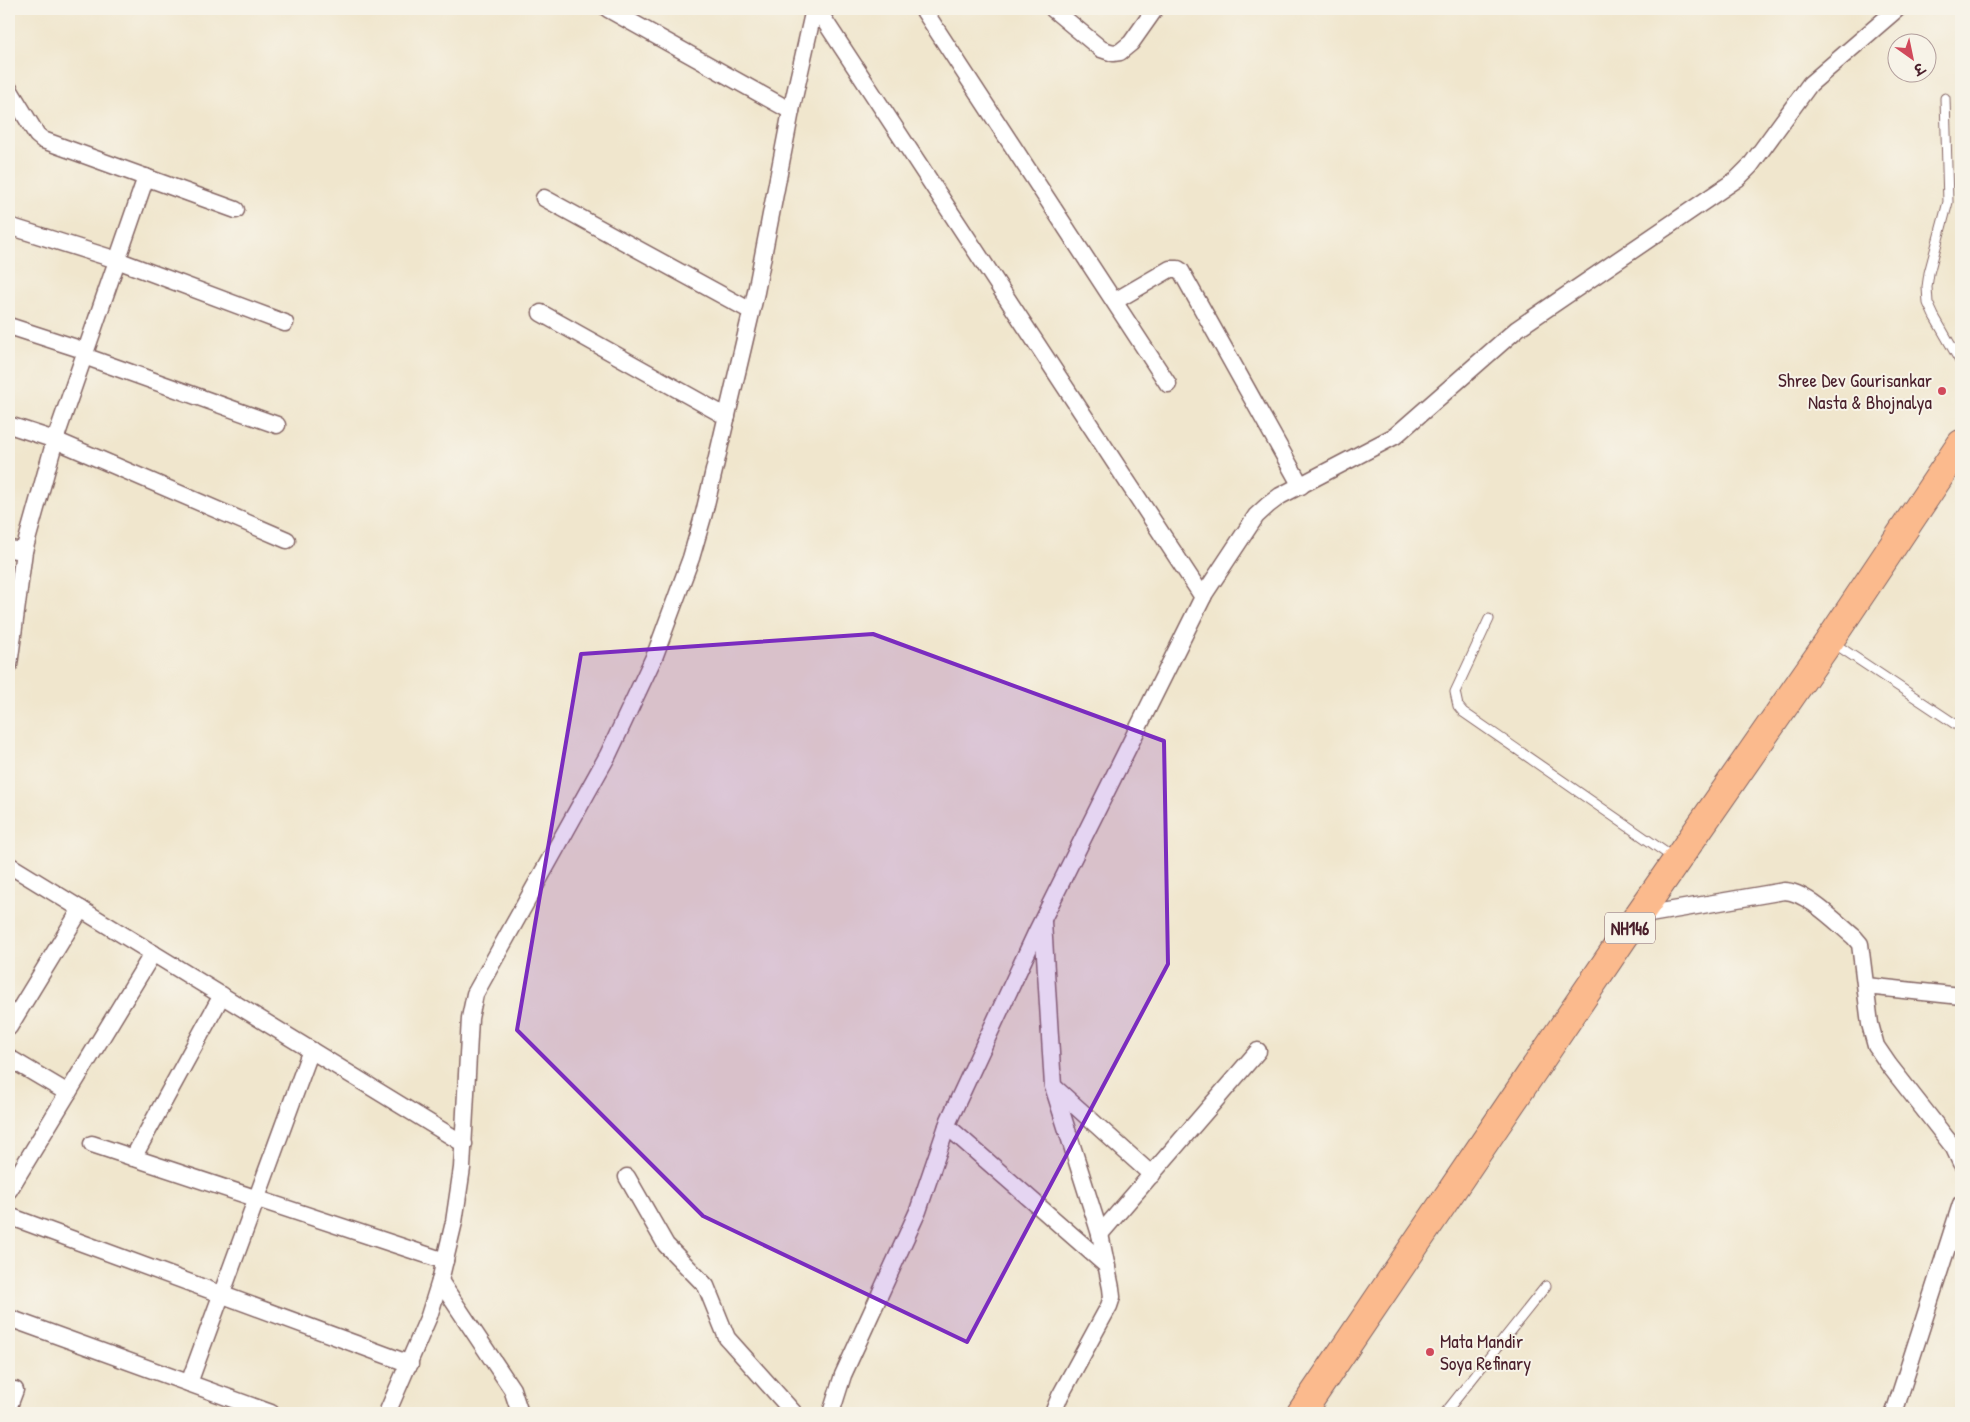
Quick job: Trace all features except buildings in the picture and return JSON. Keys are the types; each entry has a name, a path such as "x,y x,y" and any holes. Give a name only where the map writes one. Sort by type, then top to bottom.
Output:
{"highway":[{"name":"NH146","path":"1301,1413 1638,916 1830,640 1961,444"}],"street":[{"path":"608,9 791,111"},
{"path":"923,9 1168,384"},
{"path":"1053,9 1101,49 1113,53 1120,52 1131,44 1154,9"},
{"path":"831,1413 845,1369 921,1204 947,1126 1043,920 1203,597 1256,516 1273,500 1395,436 1517,329 1737,179 1750,166 1810,84 1897,9"},
{"path":"387,1413 410,1364 429,1316 440,1281 460,1192 470,1018 475,994 608,755 655,656 691,558 704,514 752,311 812,10"},
{"path":"812,10 1203,597"},
{"path":"9,89 37,135 43,140 236,210"},
{"path":"9,665 17,550 146,177"},
{"path":"544,198 752,311"},
{"path":"9,226 118,260 285,323"},
{"path":"1114,301 1170,269 1178,269 1301,486"},
{"path":"542,313 727,417"},
{"path":"9,326 277,425"},
{"path":"9,425 55,440 287,540"},
{"path":"9,865 464,1144"},
{"path":"1638,916 1784,891 1796,893 1858,941 1863,951 1870,1024 1876,1046 1954,1148 1961,1163"},
{"path":"9,1027 81,909"},
{"path":"1043,920 1053,1086 1100,1234 1111,1288 1111,1301 1060,1396 1053,1413"},
{"path":"9,1190 153,953"},
{"path":"1866,986 1961,996"},
{"path":"134,1158 222,995"},
{"path":"189,1383 311,1050"},
{"path":"1100,1234 1258,1051"},
{"path":"9,1058 68,1093"},
{"path":"1053,1086 1152,1175"},
{"path":"947,1126 1107,1266"},
{"path":"92,1144 445,1260"},
{"path":"627,1177 666,1245 706,1286 727,1338 794,1413"},
{"path":"1894,1413 1961,1204"},
{"path":"9,1216 410,1364"},
{"path":"440,1281 512,1388 520,1413"},
{"path":"9,1318 272,1413"},
{"path":"9,1406 15,1390"}],"lane":[{"path":"1945,98 1948,202 1927,287 1928,302 1934,316 1961,363"},
{"path":"1489,619 1455,692 1458,706 1463,712 1677,861"},
{"path":"1830,640 1961,728"},
{"path":"1445,1413 1546,1286"}],"highlighted area":[{"path":"873,634 1164,741 1168,964 967,1342 703,1216 517,1030 581,654"}],"place":[{"name":"Shree Dev Gourisankar Nasta & Bhojnalya","path":"1942,391"},
{"name":"Mata Mandir Soya Refinary","path":"1430,1352"}]}
